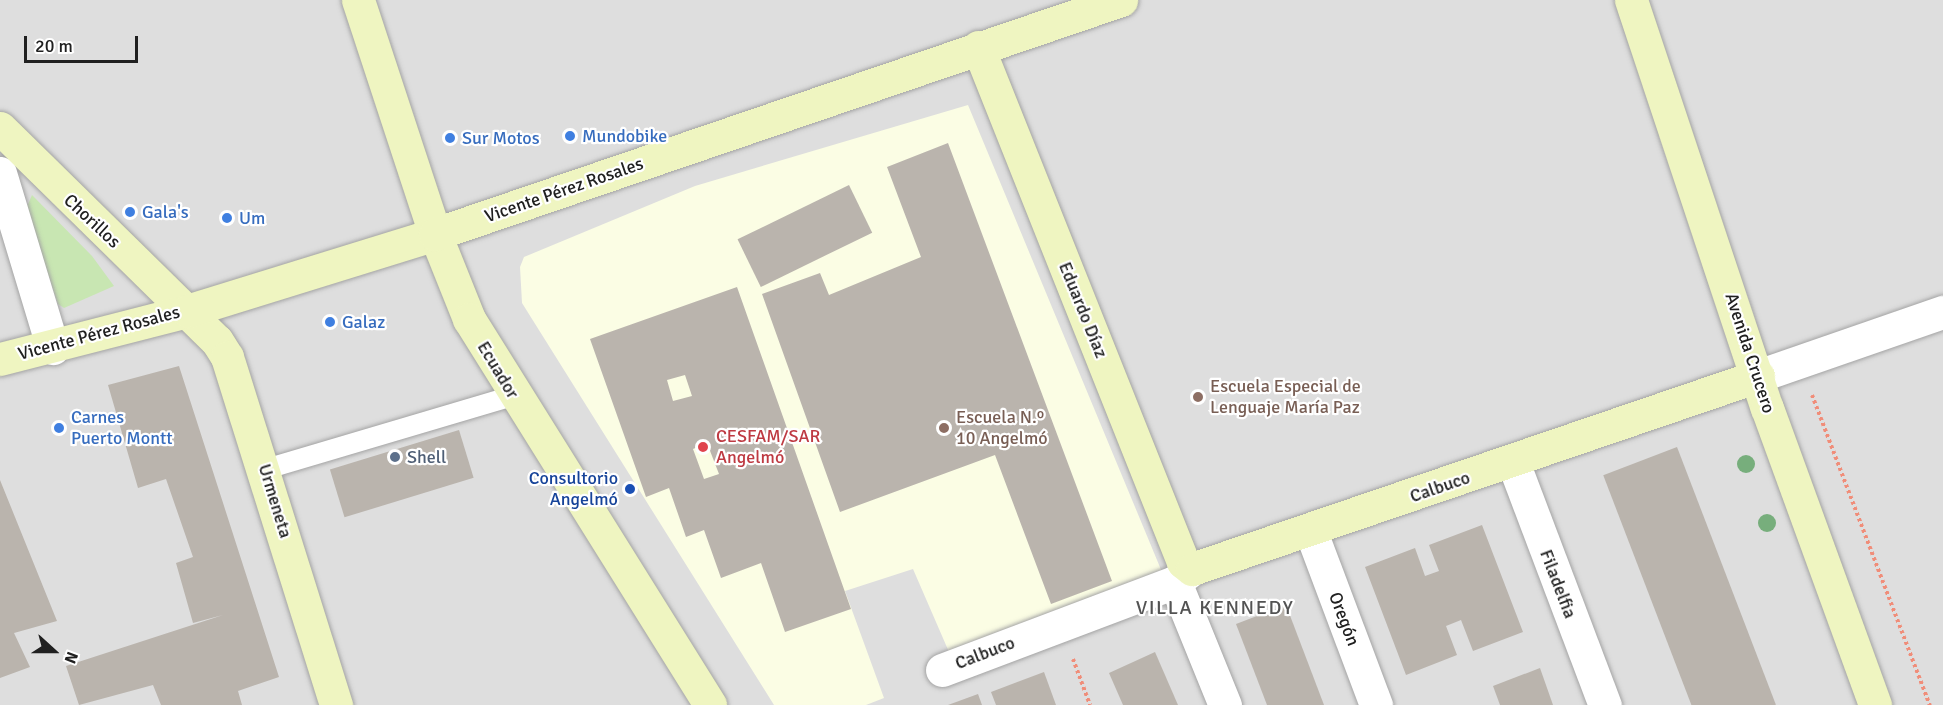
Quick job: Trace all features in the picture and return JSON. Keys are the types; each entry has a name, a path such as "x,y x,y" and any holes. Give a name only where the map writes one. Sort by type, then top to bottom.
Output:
{"main road":[{"name":"Ecuador","path":"358,0 435,234 469,319 513,396 710,705"},
{"name":"Vicente Pérez Rosales","path":"0,359 52,348 187,311 435,234 1121,0"},
{"name":"Avenida Crucero","path":"1631,0 1758,376 1875,705"},
{"name":"Eduardo Díaz","path":"978,47 1183,562 1184,575"},
{"name":"Chorillos","path":"0,128 187,311"},
{"name":"Urmeneta","path":"187,311 227,357 266,469 336,705"},
{"name":"Calbuco","path":"1184,575 1758,376"}],"street":[{"path":"0,173 52,348"},
{"name":"Calbuco","path":"1758,376 1943,312"},
{"name":"Filadelfia","path":"1512,462 1605,705"},
{"name":"Oregón","path":"1311,532 1376,705"},
{"name":"Calbuco","path":"942,670 1184,575"},
{"name":"Eduardo Díaz","path":"1184,575 1225,705"}],"lane":[{"path":"266,469 513,396"}],"path":[{"path":"1811,392 1930,705"},
{"path":"1060,625 1090,705"}],"shaded area":[{"path":"0,0 1943,0 1943,705 0,705"},
{"name":"Escuela N.º 10 Angelmó","path":"968,105 1162,572 949,652 913,569 845,591 884,698 866,705 774,705 522,303 520,267 524,257 695,186"}],"green space":[{"path":"32,195 92,256 114,286 64,308 58,304 26,209"}],"building":[{"path":"948,143 1112,581 1051,604 995,455 840,512 762,294 820,273 829,295 921,257 887,167"},
{"path":"849,185 872,233 761,287 738,239"},
{"path":"737,287 851,609 785,632 761,563 721,578 704,530 686,537 669,488 646,497 590,339","holes":["685,375 692,396 673,401 667,380","707,443 719,474 704,479 693,449"]},
{"path":"179,366 279,677 238,691 242,705 161,705 153,685 79,705 66,666 223,615 193,623 176,563 193,557 166,479 138,488 108,385"},
{"path":"459,430 474,478 345,517 330,469"},
{"path":"1677,447 1776,705 1691,705 1603,475"},
{"path":"0,480 57,621 14,633 30,667 0,678"},
{"path":"1482,525 1523,632 1473,651 1461,620 1446,626 1457,655 1406,675 1365,567 1415,548 1425,576 1439,571 1429,545"},
{"path":"1286,605 1324,705 1267,705 1236,624"},
{"path":"1155,652 1178,705 1123,705 1109,673"},
{"path":"1540,668 1553,705 1500,705 1493,686"},
{"path":"1044,672 1056,705 996,705 991,692"},
{"path":"978,694 982,705 948,705"}],"place":[{"name":"Mundobike","path":"570,136"},
{"name":"Sur Motos","path":"450,138"},
{"name":"Gala's","path":"130,212"},
{"name":"Um","path":"227,218"},
{"name":"Galaz","path":"330,322"},
{"name":"Escuela Especial de Lenguaje María Paz","path":"1198,397"},
{"name":"Carnes Puerto Montt","path":"59,428"},
{"name":"Escuela N.º 10 Angelmó","path":"944,428"},
{"name":"CESFAM/SAR Angelmó","path":"703,447"},
{"name":"Shell","path":"395,457"},
{"name":"Consultorio Angelmó","path":"630,489"}],"district":[{"name":"VILLA KENNEDY","path":"1215,607"}]}
